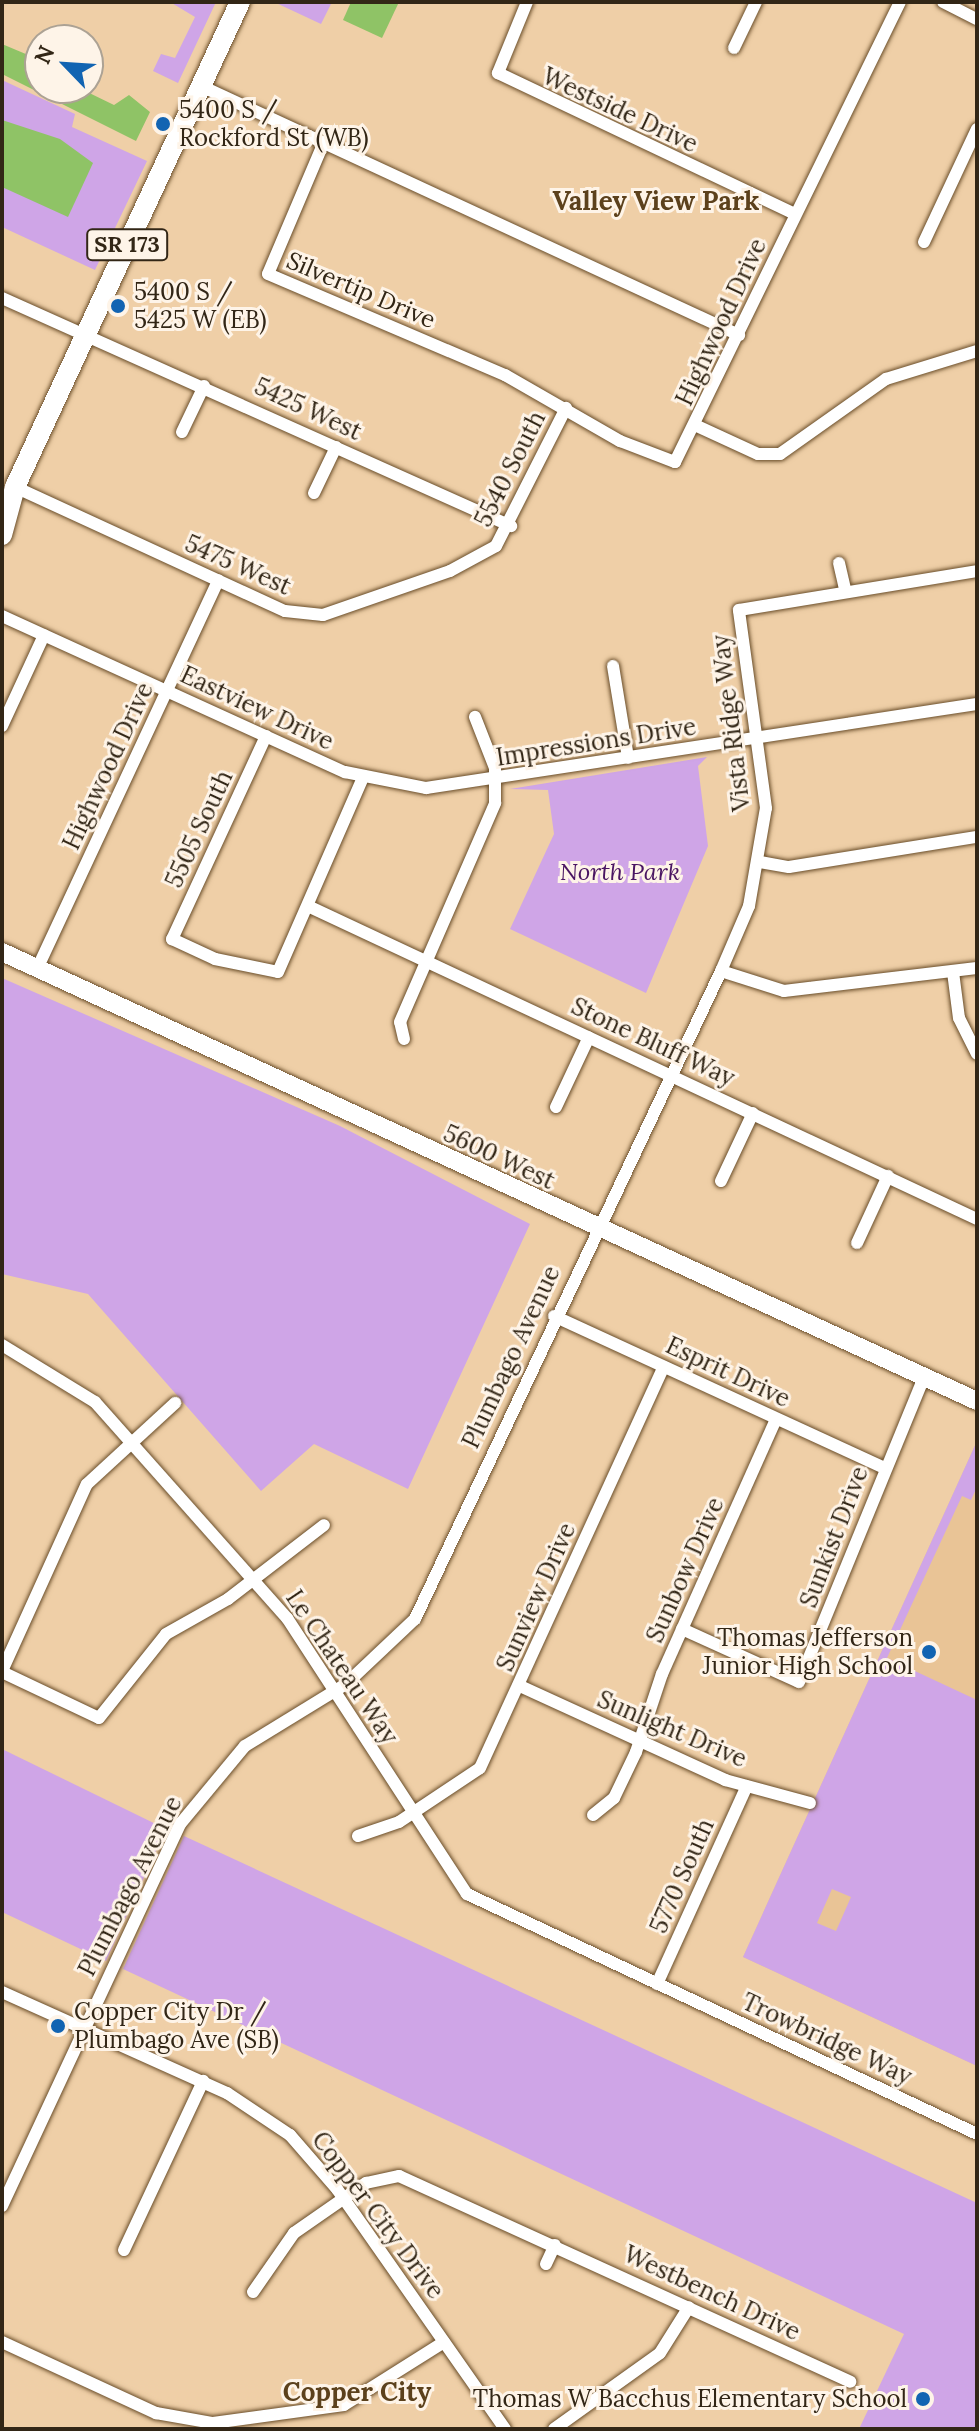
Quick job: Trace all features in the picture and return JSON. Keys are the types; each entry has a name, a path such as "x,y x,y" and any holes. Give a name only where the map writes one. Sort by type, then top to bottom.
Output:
{"main road":[{"name":"SR 173","path":"2,535 8,492 85,335 240,2"},
{"path":"2,514 8,492"},
{"name":"5600 West","path":"2,952 977,1401"}],"street":[{"name":"Westside Drive","path":"527,2 498,73 795,214"},
{"path":"734,48 756,2"},
{"name":"Highwood Drive","path":"566,408 675,462 697,426 795,214 900,2"},
{"path":"943,2 977,19"},
{"path":"201,86 739,335"},
{"path":"924,242 977,129"},
{"name":"Silvertip Drive","path":"324,142 268,274 566,408"},
{"name":"5425 West","path":"2,298 511,526"},
{"path":"697,426 758,454 780,454 886,379 977,351"},
{"path":"182,432 204,386"},
{"name":"5540 South","path":"450,571 481,558 511,526 566,408"},
{"path":"314,493 336,447"},
{"name":"5475 West","path":"8,492 309,617 450,571"},
{"path":"839,563 845,590"},
{"name":"Vista Ridge Way","path":"596,1228 721,971 760,862 766,808 760,740 739,610 845,590 977,571"},
{"name":"Highwood Drive","path":"37,969 218,580"},
{"name":"Eastview Drive","path":"2,616 363,777"},
{"path":"2,726 44,635"},
{"path":"613,666 628,758"},
{"name":"Impressions Drive","path":"363,777 426,788 495,781 977,704"},
{"path":"404,1039 400,1022 489,827 495,781 475,717"},
{"name":"5505 South","path":"266,736 172,939 215,959 278,972 310,907"},
{"path":"310,907 363,777"},
{"path":"760,862 789,867 977,837"},
{"name":"Stone Bluff Way","path":"310,907 977,1219"},
{"path":"721,971 784,991 977,968"},
{"path":"953,972 959,1018 977,1054"},
{"path":"556,1107 589,1037"},
{"path":"721,1181 753,1113"},
{"path":"857,1243 888,1176"},
{"name":"Plumbago Avenue","path":"2,2206 181,1823 218,1771 254,1740 335,1691 383,1656 415,1619 596,1228"},
{"name":"Esprit Drive","path":"554,1316 883,1467"},
{"name":"Le Chateau Way","path":"2,1345 71,1383 132,1442 253,1579 335,1691 412,1815 467,1894 657,1984"},
{"name":"Sunview Drive","path":"358,1836 377,1834 412,1815 480,1768 664,1367"},
{"name":"Sunkist Drive","path":"682,1629 799,1682 858,1550 883,1467 924,1377"},
{"path":"175,1403 132,1442 76,1501 2,1671 99,1718 166,1634 253,1579 324,1525"},
{"name":"Sunbow Drive","path":"593,1815 614,1798 640,1741 682,1629 776,1419"},
{"name":"Sunlight Drive","path":"520,1686 747,1786 810,1803"},
{"name":"5770 South","path":"657,1984 747,1786"},
{"name":"Trowbridge Way","path":"657,1984 977,2134"},
{"name":"Copper City Drive","path":"2,1992 203,2081 290,2135 343,2198 505,2429"},
{"path":"124,2250 203,2081"},
{"name":"Westbench Drive","path":"253,2292 277,2249 343,2198 373,2179 406,2177 850,2382"},
{"path":"546,2264 555,2245"},
{"path":"554,2429 660,2353 689,2307"},
{"path":"2,2342 171,2418 213,2423 306,2421 355,2400 444,2342"}],"shaded area":[{"name":"Thomas Jefferson Junior High School","path":"977,1441 977,2066 743,1957"}],"green space":[{"path":"170,2 216,2 178,83 153,71 161,54 175,58 195,17"},
{"path":"274,2 332,2 321,24"},
{"path":"2,80 24,90 24,104 54,104 75,114 72,127 147,161 95,270 2,227"},
{"name":"North Park","path":"707,757 698,766 708,846 646,993 510,929 554,834 548,790 510,789"},
{"path":"2,978 340,1126 530,1224 408,1489 314,1444 261,1491 88,1294 2,1274"},
{"name":"Thomas Jefferson Junior High School","path":"977,1441 977,1487 971,1500 962,1496 887,1658 977,1700 977,2066 743,1957","holes":["832,1889 851,1897 836,1931 817,1923"]},
{"path":"2,1749 166,1829 106,1961 2,1912"},
{"path":"184,1836 977,2203 977,2429 859,2429 904,2334 123,1969"}],"building":[{"path":"351,2 399,2 382,38 343,20"},
{"path":"2,44 24,53 24,85 2,74"},
{"path":"129,95 150,112 136,141 62,104 104,104 104,100 114,105"},
{"path":"2,120 60,139 93,163 68,217 2,187"}],"place":[{"name":"5400 S / Rockford St (WB)","path":"163,124"},
{"name":"5400 S / 5425 W (EB)","path":"118,306"},
{"name":"Thomas Jefferson Junior High School","path":"929,1652"},
{"name":"Copper City Dr / Plumbago Ave (SB)","path":"58,2026"},
{"name":"Thomas W Bacchus Elementary School","path":"923,2399"}],"district":[{"name":"Valley View Park","path":"656,201"},
{"name":"Copper City","path":"357,2392"}]}
